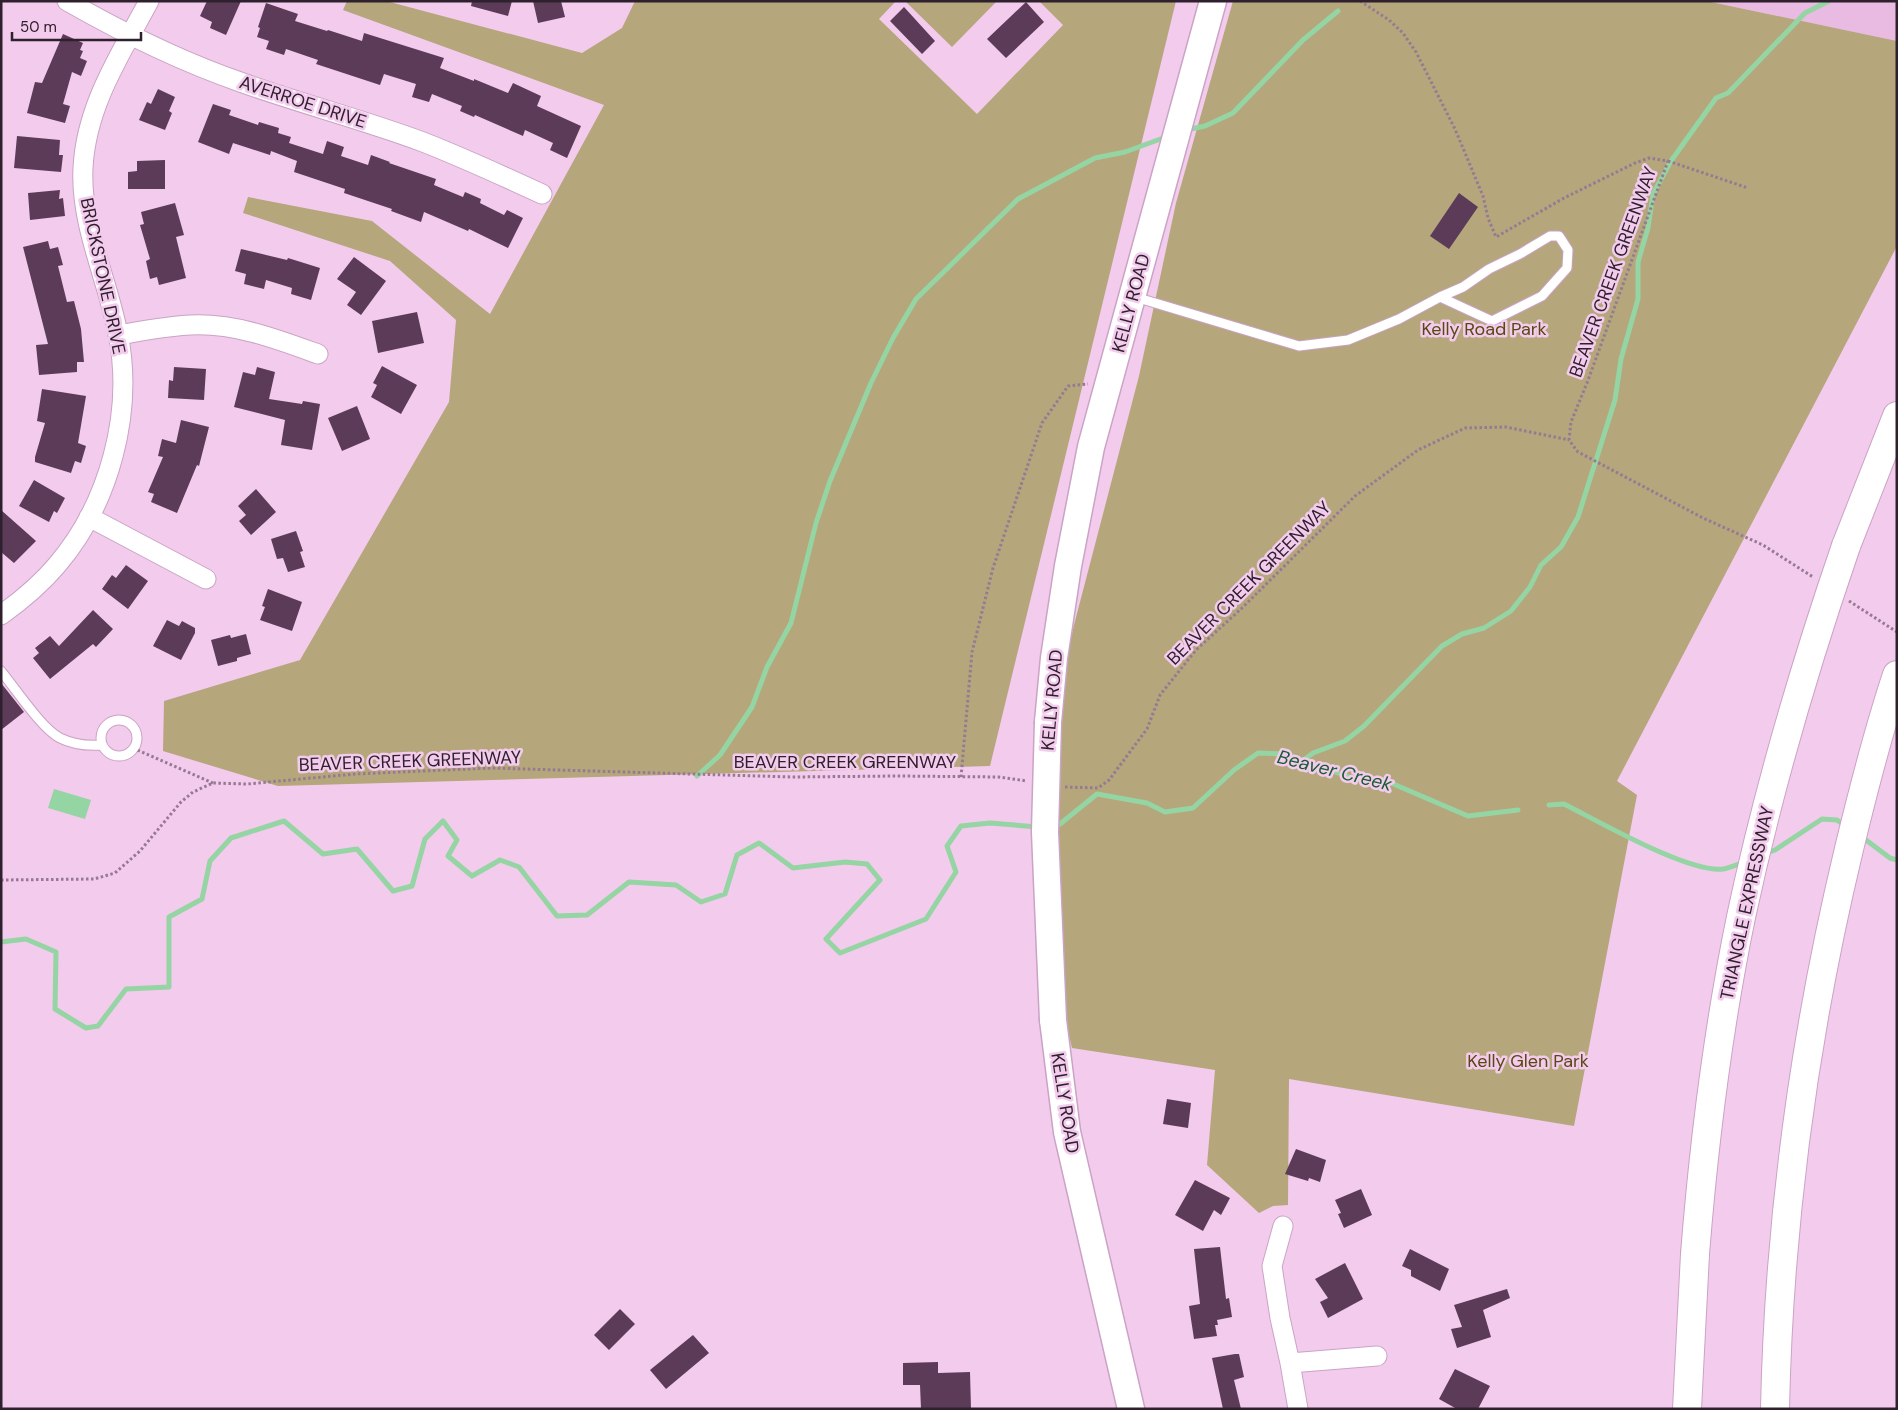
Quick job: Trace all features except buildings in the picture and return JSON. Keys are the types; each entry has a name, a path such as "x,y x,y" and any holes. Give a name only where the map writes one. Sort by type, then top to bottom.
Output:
{"highway":[{"name":"TRIANGLE EXPRESSWAY","path":"1687,1409 1702,1164 1714,1071 1741,917 1783,744 1809,657 1846,546 1897,416"},
{"path":"1775,1409 1777,1337 1791,1171 1816,1002 1834,910 1862,795 1897,675"}],"street":[{"name":"AVERROE DRIVE","path":"67,1 131,35 196,66 422,142 470,160 542,194"},
{"name":"BRICKSTONE DRIVE","path":"1,615 36,588 58,564 78,536 95,506 110,465 120,419 122,366 118,335 89,220 83,170 85,147 95,106 149,1"},
{"name":"KELLY ROAD","path":"1131,1409 1067,1132 1053,1020 1045,832 1048,722 1054,658 1068,566 1091,447 1212,1"},
{"path":"118,335 191,325 216,326 264,335 318,354"},
{"path":"88,517 206,578"},
{"path":"1283,1226 1272,1266 1298,1409"},
{"path":"1290,1363 1377,1356"}],"lane":[{"path":"1133,296 1242,331 1299,346 1348,340 1399,319 1440,297 1463,287 1489,269 1520,254 1550,236 1559,236 1568,250 1567,268 1542,296 1492,321 1440,297"},
{"path":"1,671 54,734 60,738 86,746 102,745"},
{"path":"113,721 127,722 135,730 136,741 133,748 128,753 120,756 106,751 102,745 101,737 103,730 113,721"}],"path":[{"name":"BEAVER CREEK GREENWAY","path":"1058,786 1098,788 1109,780 1148,729 1160,695 1196,650 1242,608 1355,496 1418,450 1465,428 1506,427 1569,440 1571,422 1668,161 1649,158 1635,163 1564,198 1496,237 1488,218 1483,196 1455,129 1416,52 1403,33 1360,1"},
{"path":"1668,161 1748,188"},
{"path":"961,777 972,652 993,568 1042,423 1068,386 1109,383"},
{"path":"1569,440 1578,452 1588,458 1703,518 1763,545"},
{"path":"133,748 213,783"},
{"name":"BEAVER CREEK GREENWAY","path":"1,880 94,879 115,873 140,851 181,802 193,792 213,783 247,784 356,774 491,768 792,777 999,777 1028,782"}],"shaded area":[{"path":"1706,1 1897,1 1897,41 1801,21"},
{"path":"54,789 91,800 85,819 48,808"}],"green space":[{"path":"347,1 386,1 582,53 622,28 635,1 896,1 879,19 977,114 1063,25 1039,1 1176,1 990,766 278,786 163,751 164,701 300,660 449,402 456,320 390,261 243,213 248,197 372,221 490,314 604,105 343,10"},
{"path":"905,1 997,1 952,47"},
{"name":"Kelly Road Park","path":"1233,1 1706,1 1897,41 1897,246 1617,781 1637,795 1574,1126 1289,1079 1288,1205 1273,1206 1259,1213 1207,1165 1215,1070 1072,1048 1036,898 1032,851 1033,807 1074,625 1139,376 1176,203"}],"waterway":[{"path":"1305,759 1313,753 1345,741 1364,726 1442,646 1462,634 1484,628 1511,611 1530,587 1541,565 1561,547 1578,517 1615,400 1621,359 1638,299 1638,262 1648,228 1653,194 1671,161 1716,98 1728,93 1805,13 1829,1"},
{"path":"1186,130 1205,126 1233,113 1303,40 1338,11"},
{"path":"697,776 720,755 752,707 767,667 791,623 816,523 830,481 871,383 893,338 916,299 1018,199 1095,158 1125,152 1166,137"},
{"name":"Beaver Creek","path":"1060,824 1097,794 1147,803 1165,812 1193,808 1234,770 1258,753 1286,754 1352,778 1391,783 1468,816 1518,810"},
{"name":"Beaver Creek","path":"1549,805 1564,804 1666,855 1688,863 1708,868 1723,869 1745,862"},
{"name":"Beaver Creek","path":"1764,854 1775,850 1822,819 1837,820 1847,827"},
{"name":"Beaver Creek","path":"1,942 26,939 56,952 55,1009 86,1028 98,1026 126,989 169,987 169,917 202,899 210,861 231,838 284,821 323,854 357,849 393,891 412,886 425,839 443,821 457,840 448,856 472,876 500,860 519,867 557,916 587,915 629,882 676,885 701,902 725,894 737,855 759,843 793,868 845,862 867,864 880,880 826,939 840,953 926,919 956,872 947,846 961,826 990,823 1038,827"},
{"name":"Beaver Creek","path":"1862,837 1890,858 1897,860"}],"park label":[{"name":"Kelly Glen Park","path":"1528,1061"}]}
